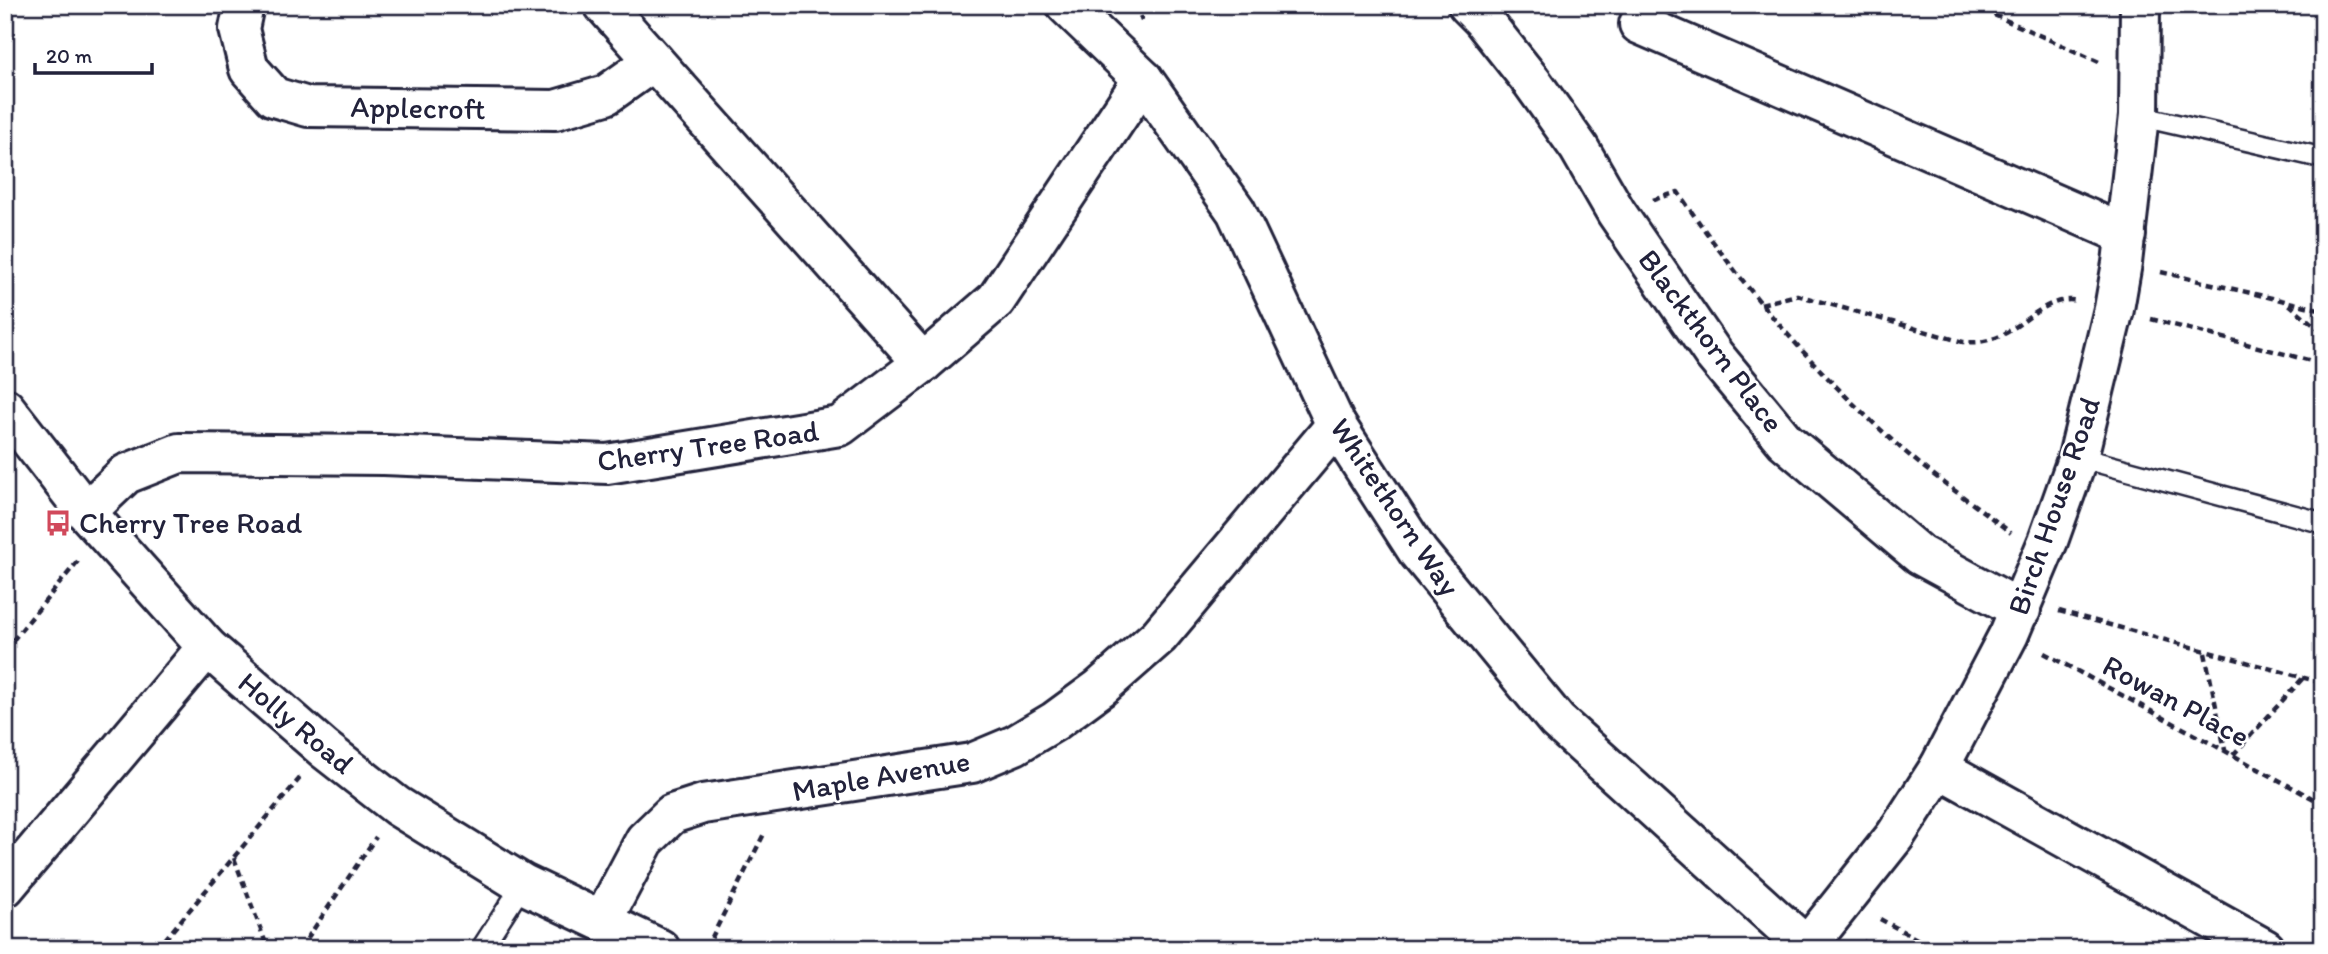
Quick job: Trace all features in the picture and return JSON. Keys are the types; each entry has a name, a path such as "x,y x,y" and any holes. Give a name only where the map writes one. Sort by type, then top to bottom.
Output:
{"street":[{"name":"Applecroft","path":"244,5 239,29 249,69 274,97 308,107 555,110 606,95 653,61"},
{"path":"604,5 923,363"},
{"name":"Whitethorn Way","path":"1066,5 1143,79 1237,211 1336,425 1418,552 1557,721 1806,948"},
{"name":"Blackthorn Place","path":"1468,5 1482,19 1579,148 1616,212 1714,355 1785,441 1920,555 2018,615"},
{"name":"Birch House Road","path":"1806,948 1895,836 1939,768 2018,615 2078,457 2114,309 2124,249 2139,98 2140,5"},
{"path":"1639,24 2124,249"},
{"name":"Cherry Tree Road","path":"86,512 126,474 178,453 384,455 607,464 840,426 923,363 996,300 1143,79"},
{"name":"Holly Road","path":"5,408 86,512 207,647 324,749 397,806 523,884 660,949"},
{"name":"Maple Avenue","path":"602,921 645,840 672,814 703,804 972,763 1015,745 1055,721 1100,688 1158,636 1336,425"},
{"path":"5,887 207,647"},
{"path":"1939,768 2265,949"}],"lane":[{"path":"2139,98 2323,158"},
{"path":"2078,457 2323,523"},
{"path":"481,949 523,884"}],"path":[{"path":"1972,5 2139,98"},
{"path":"1616,212 1678,192 1707,235 1812,362 1895,443 2042,557"},
{"path":"2124,249 2287,302 2323,310"},
{"path":"1761,303 1797,295 1963,342 1979,343 1997,338 2057,301 2070,300 2323,364"},
{"path":"2287,302 2323,333"},
{"path":"5,650 81,557 86,512"},
{"name":"Rowan Place","path":"2018,615 2205,653 2323,683"},
{"name":"Rowan Place","path":"2018,615 2233,755 2323,804"},
{"path":"2205,653 2225,750"},
{"path":"2233,755 2303,678"},
{"path":"157,949 324,749"},
{"path":"706,949 785,792"},
{"path":"300,949 397,806"},
{"path":"233,858 268,949"},
{"path":"1845,901 1935,949"}],"place":[{"name":"Cherry Tree Road","path":"58,523"}]}
